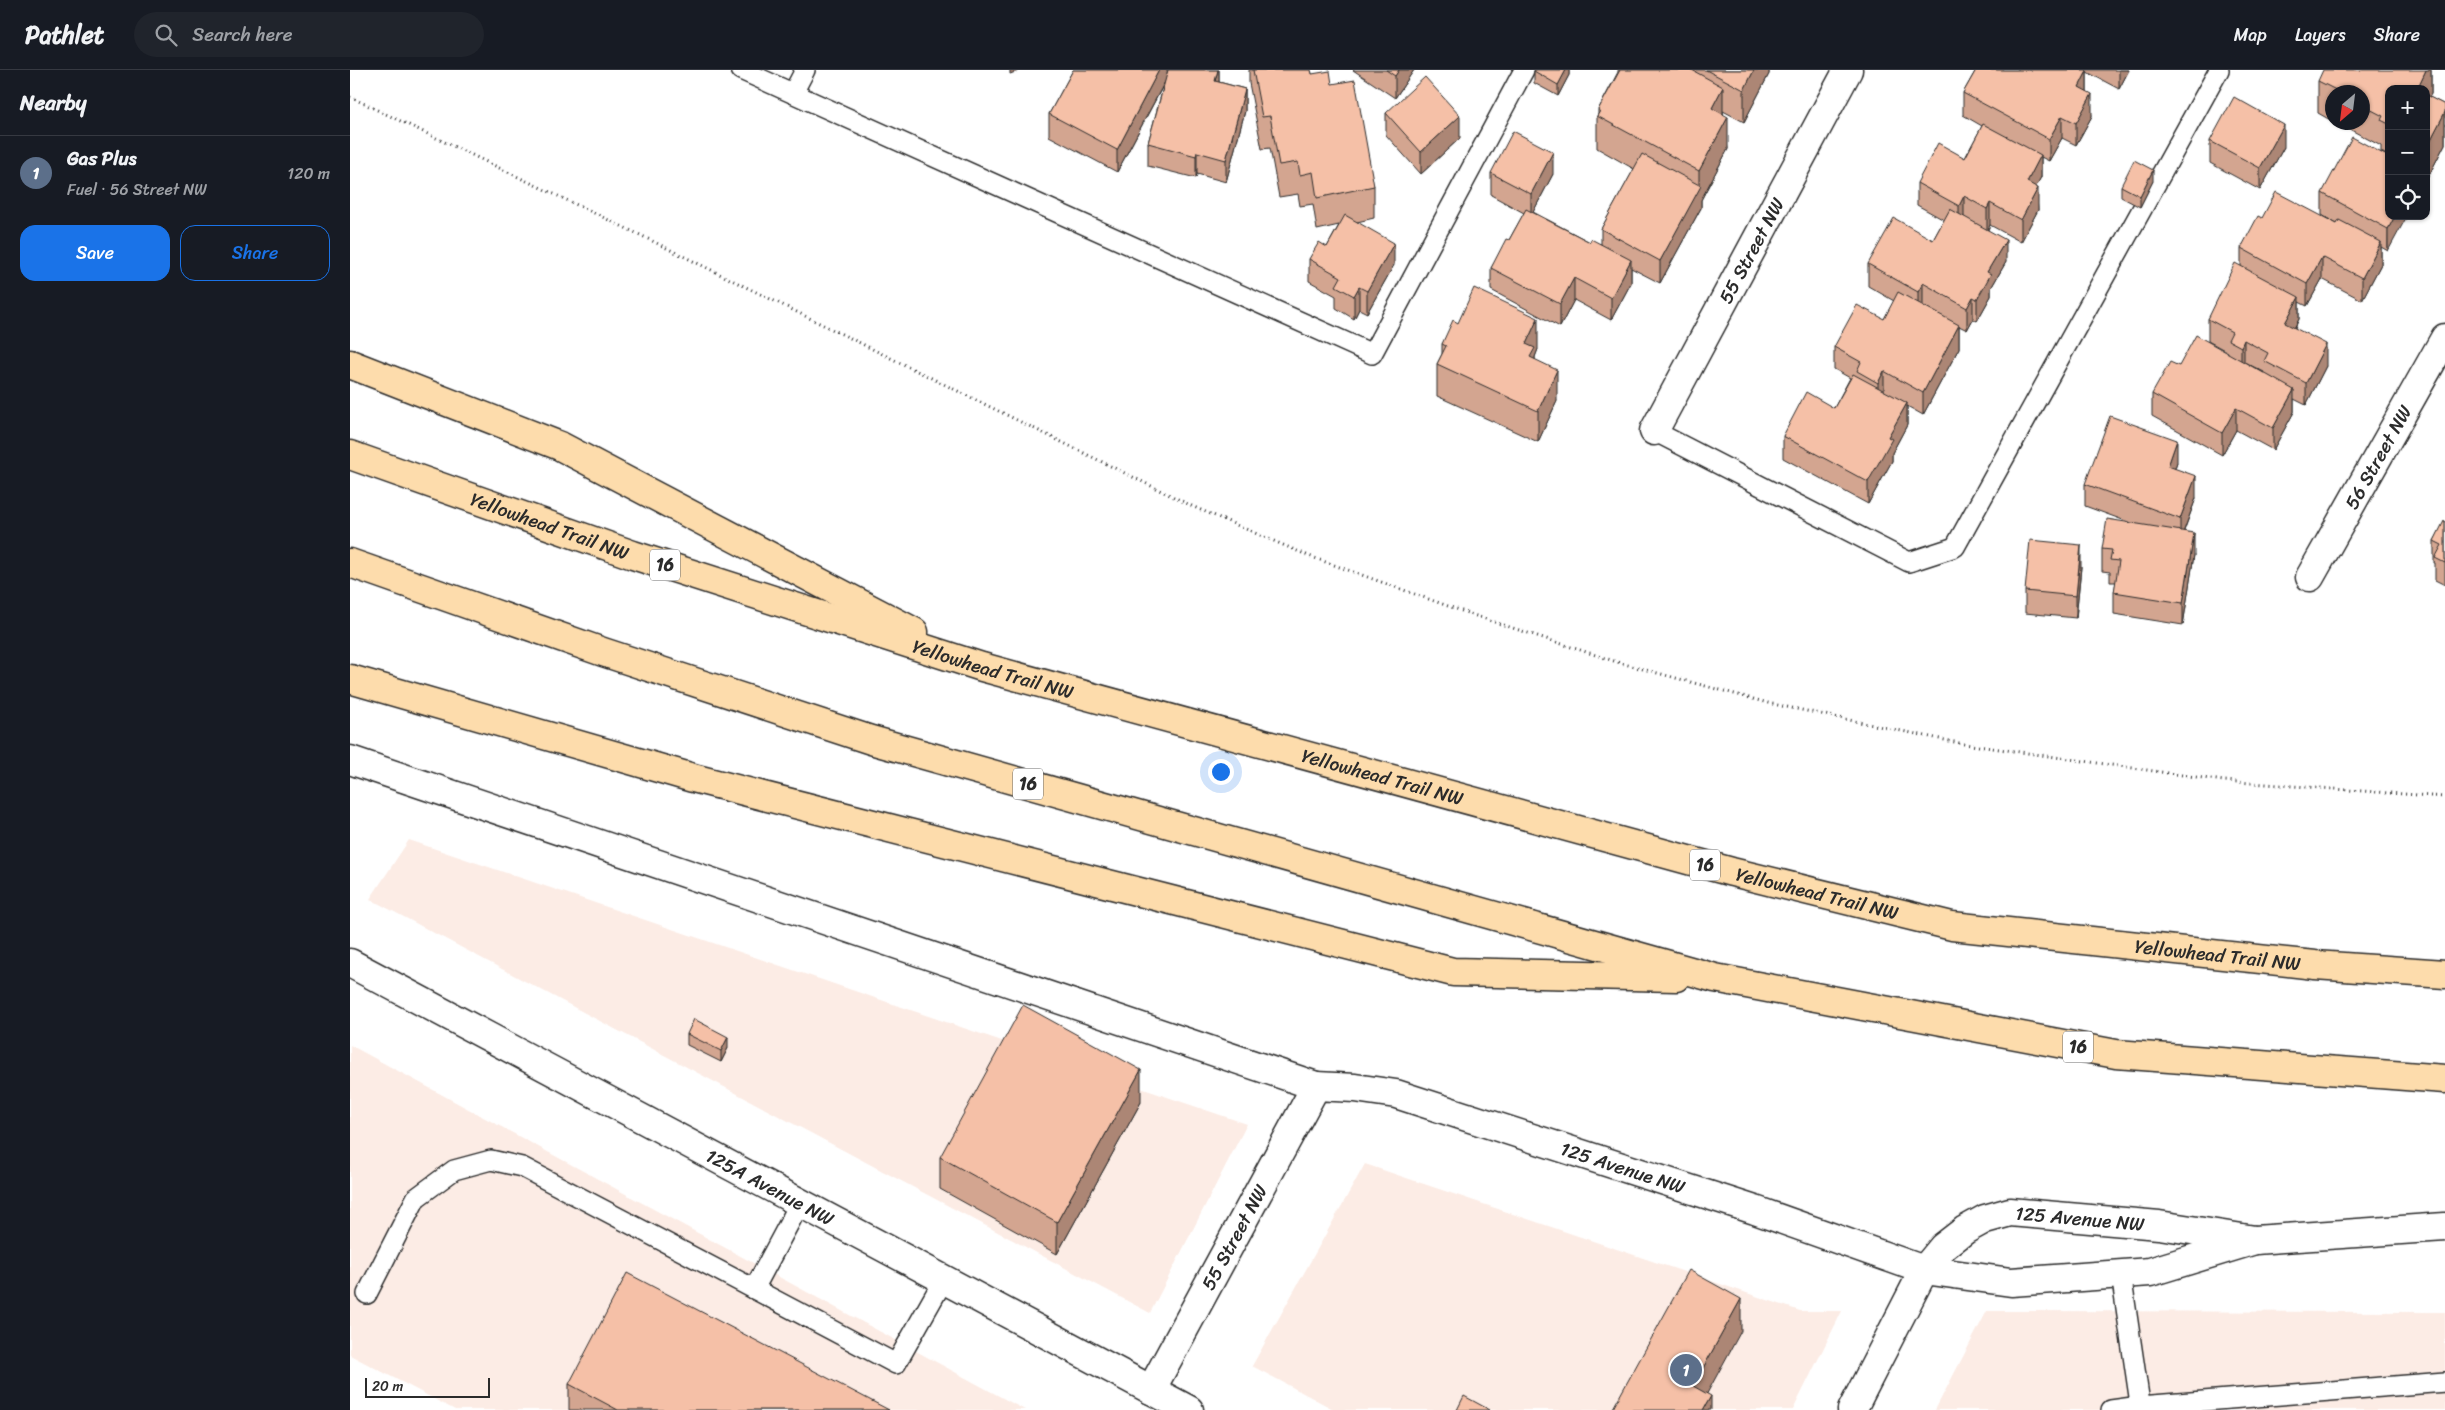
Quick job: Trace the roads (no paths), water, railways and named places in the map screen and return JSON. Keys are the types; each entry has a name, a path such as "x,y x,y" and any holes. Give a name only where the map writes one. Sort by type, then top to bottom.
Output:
{"highway":[{"path":"350,364 560,446 982,667"},
{"name":"Yellowhead Trail NW","path":"350,455 633,555 982,667 1732,872 1952,926 2315,965 2445,974"},
{"name":"16","path":"350,563 603,652 871,740 1715,978 2116,1054 2445,1079"},
{"path":"350,679 693,778 1453,972 1715,978"}],"street":[{"name":"55 Street NW","path":"1654,431 1848,70"},
{"name":"56 Street NW","path":"2310,577 2445,338"},
{"name":"125 Avenue NW","path":"350,760 1316,1086 1356,1088 1396,1094 1755,1210 1924,1270 2011,1282 2150,1272 2255,1240"},
{"name":"125A Avenue NW","path":"350,963 1190,1410"},
{"name":"55 Street NW","path":"1151,1390 1316,1086"},
{"name":"125 Avenue NW","path":"1924,1270 1943,1247 1965,1230 1985,1219 2010,1212 2159,1225 2255,1240 2445,1227"},
{"path":"1852,1410 1924,1270"}],"lane":[{"path":"741,70 1372,354 1524,70"},
{"path":"793,93 805,70"},
{"path":"1654,431 1909,562 1955,547 2219,70"},
{"path":"367,1294 416,1198 454,1170 492,1160 522,1166 896,1364 944,1279"},
{"path":"754,1290 800,1203"},
{"path":"2121,1274 2141,1408"},
{"path":"2111,1410 2445,1382"}],"place":[{"name":"Gas Plus","path":"1686,1370"}]}
